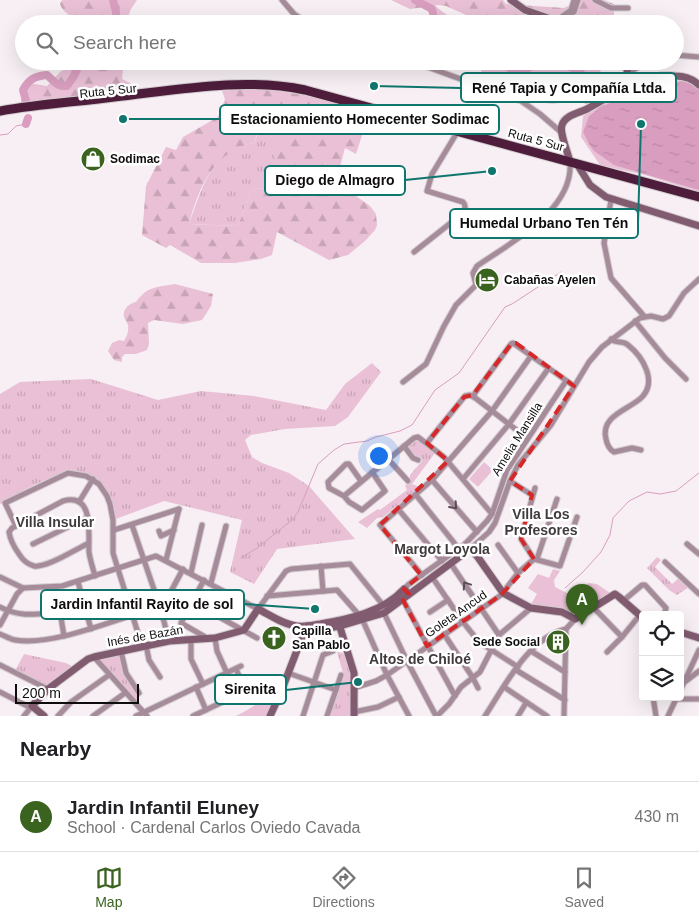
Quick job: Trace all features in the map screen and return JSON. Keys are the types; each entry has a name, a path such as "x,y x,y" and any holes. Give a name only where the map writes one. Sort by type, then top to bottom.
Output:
{"highway":[{"name":"Ruta 5 Sur","path":"0,113 11,115 102,101 193,93 219,87 254,84 298,88 699,197"}],"street":[{"path":"282,0 296,15"},
{"path":"511,0 525,10 539,15"},
{"path":"566,14 571,10 574,0"},
{"path":"566,14 574,12 578,0"},
{"path":"595,0 611,8 628,8"},
{"path":"684,56 699,57"},
{"path":"436,70 521,101 562,133"},
{"path":"628,70 630,84"},
{"path":"630,74 632,70"},
{"path":"699,85 690,78 668,75 642,78 565,120 561,126 573,163 594,188 611,200 699,226"},
{"path":"414,252 462,214 465,209 463,202 427,190 432,174 458,131"},
{"path":"403,382 426,364 456,305 476,285 473,272 477,266 532,228 560,198 569,180 573,163"},
{"path":"611,200 604,243 609,271 611,278 644,316"},
{"path":"384,609 394,598 451,564 468,546 489,532 495,523 510,481 518,465 551,425 589,362 602,347 644,316 664,318 669,316 684,293 699,279"},
{"path":"635,321 665,358 686,379"},
{"path":"611,339 614,342 623,342 629,346 646,367 649,376 646,389 641,398 610,420 605,429 606,438 609,448 614,452 632,448 641,450"},
{"path":"474,397 474,393 511,344 516,344 574,386"},
{"path":"422,575 380,524 432,480 492,412 531,356"},
{"path":"463,479 509,424 548,368"},
{"name":"Amelia Mansilla","path":"407,591 409,584 459,548 468,546 492,514 506,470 566,381"},
{"path":"427,443 465,396 470,395 528,438"},
{"path":"344,496 416,437 427,443 447,462 492,514"},
{"path":"404,446 413,458 418,460"},
{"path":"388,459 408,481"},
{"path":"361,481 349,464 346,464 328,484 329,488 344,496 360,510 365,509 385,490 372,472"},
{"path":"16,526 5,503 68,473 80,474 99,484 110,504 114,530 113,553 149,660 160,677"},
{"path":"79,502 92,479"},
{"path":"432,480 477,532"},
{"path":"510,481 532,495"},
{"path":"521,537 535,488"},
{"path":"416,495 459,548"},
{"path":"536,559 557,499"},
{"path":"89,543 46,564 35,566 29,564 21,557 10,538 9,532 16,526 65,501 74,500 79,502 88,517 89,543 89,556 95,576"},
{"path":"114,530 179,509 166,560"},
{"path":"398,509 442,561"},
{"path":"34,544 88,517"},
{"path":"515,531 536,559 557,567 561,564 577,517"},
{"path":"132,525 161,610 169,641"},
{"path":"191,573 202,525"},
{"path":"211,583 226,526"},
{"path":"159,532 161,536 174,530"},
{"path":"687,544 699,554"},
{"path":"498,545 518,573"},
{"path":"468,546 478,556 503,593 531,608 562,612 575,619"},
{"path":"0,577 23,588 56,587 78,582 156,556 288,624 295,626 339,624"},
{"name":"Goleta Ancud","path":"354,688 376,681 387,675 482,609 503,593 518,573 536,559"},
{"path":"665,562 699,594"},
{"path":"244,630 286,571 290,569 352,564 384,609 407,661 437,716 461,687 480,672 500,635 531,608"},
{"path":"451,564 500,635"},
{"path":"321,566 323,591"},
{"path":"161,610 183,569"},
{"path":"432,577 462,622 479,642 565,700"},
{"path":"204,580 181,623 212,638 227,673"},
{"path":"78,582 92,629"},
{"path":"623,601 642,585 666,608 665,611"},
{"path":"56,587 64,636"},
{"path":"0,625 17,594 23,588"},
{"path":"268,596 338,590 361,618 387,675 409,716"},
{"path":"270,716 304,632 361,618 384,609 403,600 407,591"},
{"path":"84,605 126,592"},
{"path":"485,716 517,668 539,642 549,635 566,629 575,619 614,593 639,615"},
{"path":"403,600 455,696"},
{"path":"430,612 448,600"},
{"path":"192,602 257,638"},
{"path":"0,607 25,615 60,612"},
{"path":"593,607 622,637"},
{"path":"0,634 14,640 34,640 64,636 133,615"},
{"path":"607,652 639,619"},
{"path":"339,624 354,673 354,714 378,707 399,697"},
{"path":"564,716 566,629"},
{"name":"Inés de Bazán","path":"31,707 48,689 88,659 169,641 212,638 244,630"},
{"path":"684,633 699,638"},
{"path":"444,634 478,688"},
{"path":"191,640 191,659 203,684"},
{"path":"302,716 323,655 333,650"},
{"path":"685,681 699,650"},
{"path":"121,651 126,673 139,693"},
{"path":"531,651 565,672"},
{"path":"96,657 109,675 145,714"},
{"path":"0,665 48,689"},
{"path":"136,716 145,714 238,667 246,691"},
{"path":"691,668 699,671"},
{"path":"685,681 699,671"},
{"path":"288,673 336,690"},
{"path":"58,716 71,702 109,675"},
{"path":"327,716 341,675"},
{"path":"194,716 262,684"},
{"path":"196,687 206,710"},
{"path":"504,688 548,716"},
{"path":"0,692 31,707 44,716"},
{"path":"93,716 125,693"},
{"path":"684,698 699,699"},
{"path":"654,701 656,716"},
{"path":"668,716 675,701"},
{"path":"518,716 526,703"},
{"path":"24,716 31,707"}],"highlighted area":[{"path":"516,343 574,386 510,481 532,495 521,539 534,559 501,595 427,646 403,600 409,594 404,589 421,575 380,525 448,461 427,443 464,397 473,395 511,344"}],"green space":[{"path":"62,0 137,0 129,15 68,15 60,4"},
{"path":"391,0 503,0 506,4 564,8 580,0 604,0 614,4 614,15 466,15 446,6 438,5 410,9"},
{"path":"433,4 448,15 434,15 431,5"},
{"path":"123,70 122,79 140,88 21,104 21,99 28,83 47,86 61,71"},
{"path":"601,70 600,73 603,76 603,90 605,96 610,101 640,91 645,84 667,80 683,81 699,90 699,192 645,175 600,165 581,137 583,116 591,111 588,105 575,99 555,104 545,103 536,99 524,89 512,88 490,80 481,71"},
{"path":"249,88 280,91 310,96 370,111 356,154 345,148 334,190 349,191 370,206 376,214 377,225 375,230 365,241 348,255 329,260 277,232 272,255 261,259 235,263 201,263 170,245 166,248 142,235 146,186 166,147 176,150 183,137 218,117 225,99 222,91","holes":["259,129 267,129 279,175 273,185 268,189 257,188 250,193 238,226 189,224 203,185 218,162 240,147 254,143"]},
{"path":"260,129 268,129 279,175 273,185 268,189 257,188 250,193 238,226 189,224 204,184 218,162 239,147 254,143"},
{"path":"175,284 213,294 211,306 202,320 183,324 154,320 148,323 149,344 147,350 136,354 125,354 122,357 122,362 114,360 108,351 112,343 119,340 124,341 126,337 128,324 124,317 124,311 127,307 136,302 149,290"},
{"path":"372,363 381,372 348,417 335,426 285,429 251,435 245,440 252,457 262,463 289,473 309,486 355,539 277,549 254,584 230,572 242,520 164,501 113,520 106,495 94,483 82,476 68,475 40,482 0,504 0,394 20,382 91,379 158,400 201,391 254,396 326,410 345,384"},
{"path":"417,440 435,453 412,484 420,487 383,517 377,518 367,528 358,522 378,509 380,510 407,490 405,485 410,484 410,475 422,461 408,450 409,446"},
{"path":"484,462 493,470 478,487 469,479"},
{"path":"657,557 661,560 655,567 672,584 679,578 689,587 677,595 669,590 647,568"},
{"path":"553,569 560,571 554,580 555,587 569,594 574,594 589,583 597,584 610,593 577,614 563,609 531,604 537,594 528,588 538,574 549,578"},
{"path":"337,652 343,653 351,671 352,716 330,716 343,673"},
{"path":"24,654 66,663 74,667 48,687 15,671"},
{"path":"119,654 123,674 139,697 136,700 98,659"},
{"path":"282,687 269,716 236,716 254,706"}],"water":[{"path":"683,81 696,84 699,88 699,190 614,165 594,151 583,132 589,116 601,107 649,86"}],"waterway":[{"path":"113,0 116,15"},
{"path":"415,0 432,9 433,15"},
{"path":"26,101 23,90 36,77 47,75 58,85 67,86 77,70"},
{"path":"511,70 517,73 524,70"},
{"path":"575,70 583,75 588,82 601,107"},
{"path":"26,124 28,118"},
{"path":"0,135 8,134 16,126 26,124"},
{"path":"241,558 257,548 292,520 298,512 318,464 344,444 367,441 400,431 412,425 435,390 459,373 505,307 561,272"},
{"path":"565,588 601,552 610,535 613,518 629,501 647,492 660,494 676,491 699,473"}],"place":[{"name":"René Tapia y Compañía Ltda.","path":"374,86"},
{"name":"Estacionamiento Homecenter Sodimac","path":"123,119"},
{"name":"Humedal Urbano Ten Tén","path":"641,124"},
{"name":"Sodimac","path":"93,159"},
{"name":"Diego de Almagro","path":"492,171"},
{"name":"Cabañas Ayelen","path":"487,280"},
{"name":"Jardin Infantil Rayito de sol","path":"315,609"},
{"name":"Jardin Infantil Eluney","path":"582,625"},
{"name":"Capilla San Pablo","path":"274,638"},
{"name":"Sede Social","path":"558,642"},
{"name":"Sirenita","path":"358,682"}],"district":[{"name":"Villa Insular","path":"55,522"},
{"name":"Villa Los Profesores","path":"541,522"},
{"name":"Margot Loyola","path":"442,549"},
{"name":"Altos de Chiloé","path":"420,659"}]}
